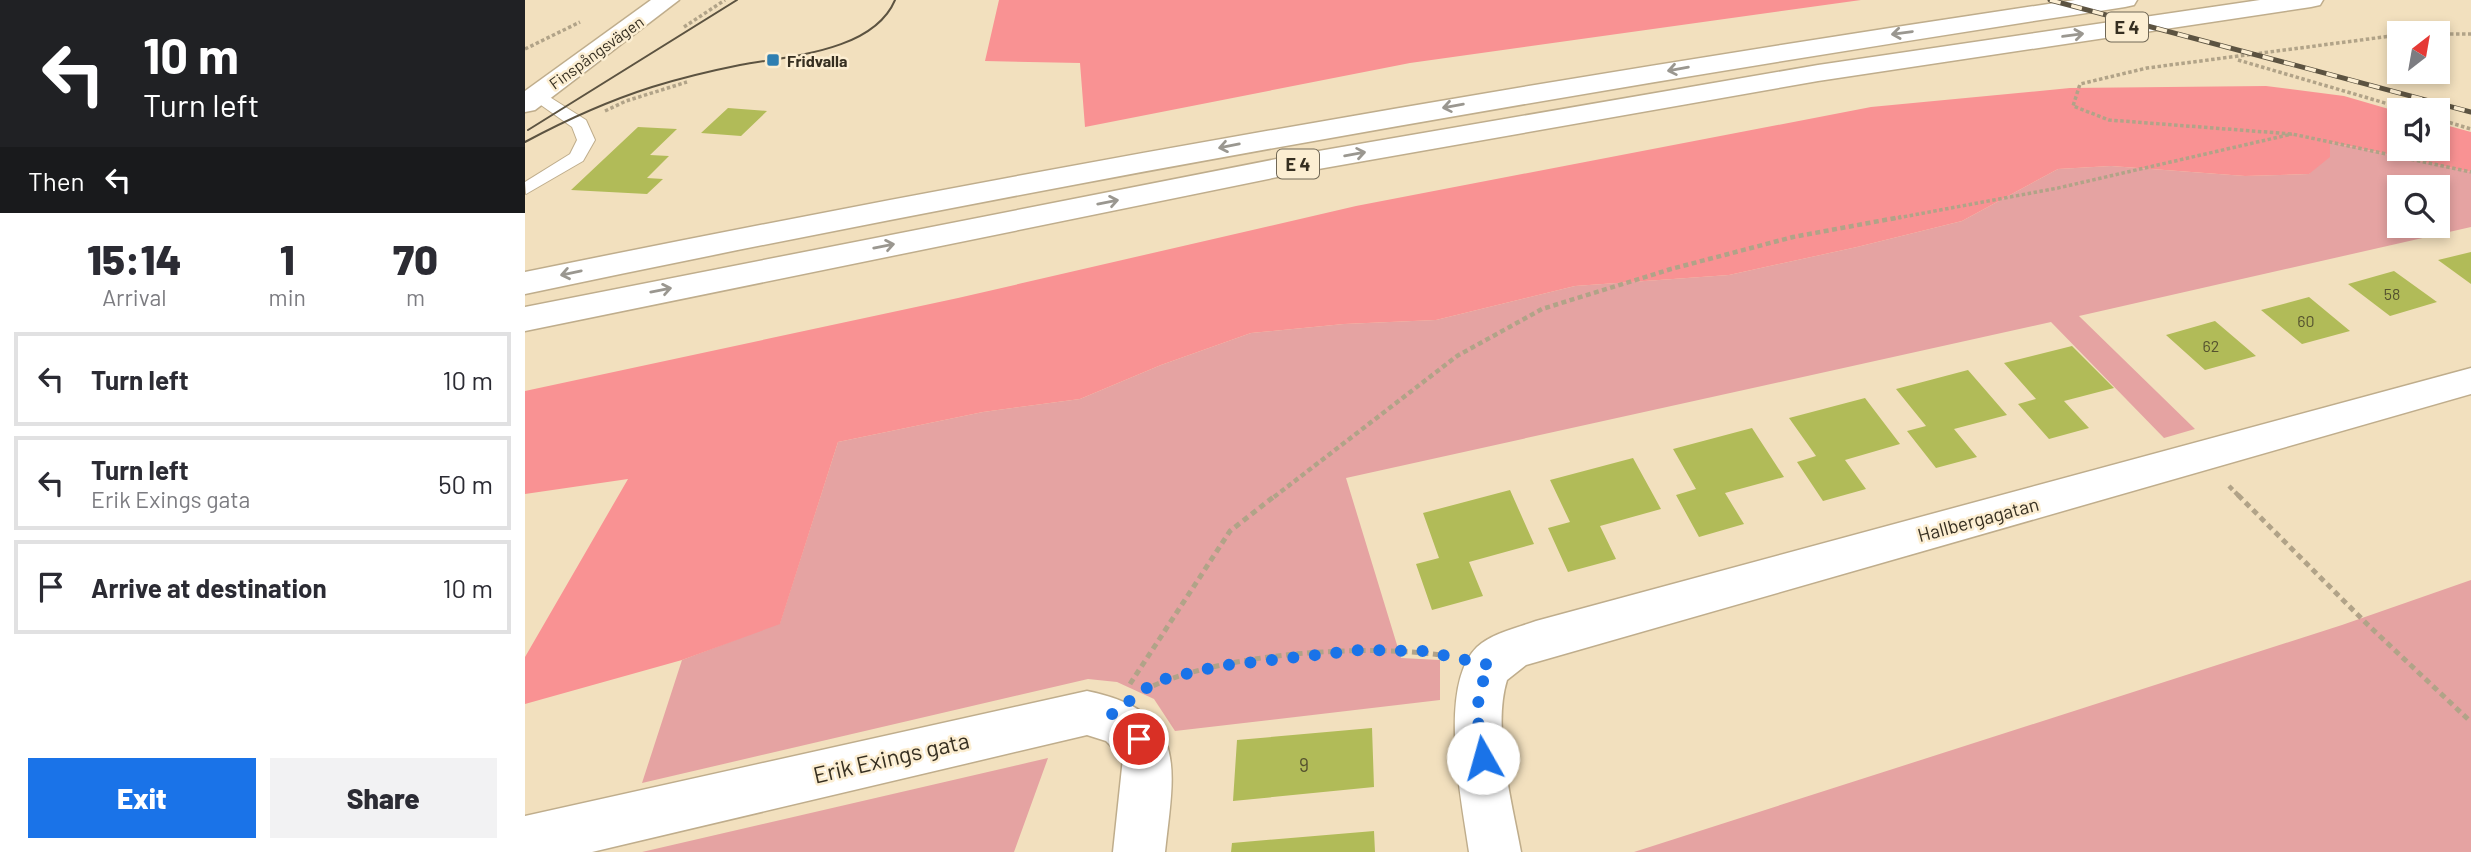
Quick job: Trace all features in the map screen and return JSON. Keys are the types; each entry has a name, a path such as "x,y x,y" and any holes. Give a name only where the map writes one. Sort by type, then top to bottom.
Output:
{"main road":[{"name":"Finspångsvägen","path":"535,54 630,0"},
{"name":"Finspångsvägen","path":"529,97 667,0"},
{"name":"E 4","path":"525,283 1290,134 1795,49 2125,0"},
{"name":"E 4","path":"525,319 1320,160 1818,73 2311,0"},
{"name":"Hallbergagatan","path":"1490,665 1507,652 1536,641 2471,381"},
{"path":"1490,665 1479,687 1477,711 1495,852"},
{"name":"Erik Exings gata","path":"525,842 1047,720 1087,713 1108,717"},
{"path":"1108,717 1139,739 1148,757 1139,852"}],"lane":[{"path":"526,189 577,157 586,140 580,124 529,97"}],"path":[{"path":"674,33 725,0"},
{"path":"535,54 580,22"},
{"path":"2450,34 2471,34"},
{"path":"2387,37 2147,68 2080,84 2073,106 2109,120 2292,134 2471,172"},
{"path":"2234,58 2387,103"},
{"path":"2450,123 2471,129"},
{"path":"1108,717 1230,531 1457,356 1542,309 1671,269 1793,237 2058,188 2292,134"},
{"path":"2201,458 2367,624 2471,722"},
{"path":"1108,717 1156,681 1219,666 1360,650 1423,651 1490,665"}],"shaded area":[{"path":"999,0 1861,0 1410,63 1085,127 1080,63 985,61"},
{"path":"2266,86 2344,96 2387,109 2387,154 2330,142 2330,157 2309,174 2245,176 2111,166 2058,169 1962,221 1857,247 1729,275 1575,286 1436,320 1344,324 1251,333 1161,365 1080,399 983,412 838,442 780,624 682,660 525,704 525,657 628,479 525,494 525,391 958,298 1356,206 1871,107 2070,88"},
{"path":"2450,126 2471,132 2471,172 2419,161 2450,161"},
{"path":"2329,142 2387,154 2387,161 2419,161 2471,172 2471,227 2450,232 2450,175 2387,175 2387,238 2423,238 2079,316 2195,429 2164,438 2051,322 1346,478 1401,658 1440,660 1440,700 1175,731 1154,699 1117,682 1088,679 642,783 682,660 780,623 838,442 983,412 1080,399 1161,365 1251,333 1344,324 1436,320 1575,286 1729,275 1857,247 1962,221 2058,169 2111,166 2245,176 2309,174"},
{"path":"2471,580 2471,852 1634,852 2342,625"},
{"path":"1048,758 1014,852 642,852"}],"building":[{"path":"728,108 767,111 741,136 701,133"},
{"path":"638,127 677,129 650,155 669,156 647,178 663,179 647,194 571,190"},
{"path":"2471,252 2471,284 2438,260"},
{"path":"2394,271 2437,302 2390,316 2348,284"},
{"path":"2309,297 2350,331 2302,344 2261,310"},
{"path":"2215,321 2256,356 2205,370 2166,335"},
{"path":"2072,346 2114,388 2064,401 2089,428 2049,439 2018,404 2036,399 2004,363"},
{"path":"1968,370 2007,415 1954,429 1977,457 1936,468 1907,431 1926,426 1896,389"},
{"path":"1865,398 1900,444 1845,460 1866,489 1823,501 1797,462 1816,456 1789,418"},
{"path":"1752,428 1784,477 1725,493 1744,524 1699,537 1676,495 1696,489 1673,449"},
{"path":"1633,458 1661,509 1600,526 1616,559 1568,572 1548,528 1570,522 1550,480"},
{"path":"1510,490 1534,544 1469,562 1483,596 1432,610 1416,564 1439,558 1423,513"},
{"path":"1372,728 1374,787 1233,801 1237,740"},
{"path":"1374,831 1375,852 1231,852 1232,843"}],"tram line":[{"path":"528,130 737,0"},
{"path":"525,142 619,98 652,87 729,67 827,49 849,41 868,31 884,17 895,0"}],"railway":[{"path":"2050,0 2471,112"}],"place":[{"name":"Fridvalla","path":"773,60"}],"route":[{"path":"1139,739 1108,717 1156,681 1219,666 1360,650 1423,651 1490,665 1479,687 1477,711 1483,758"}]}
